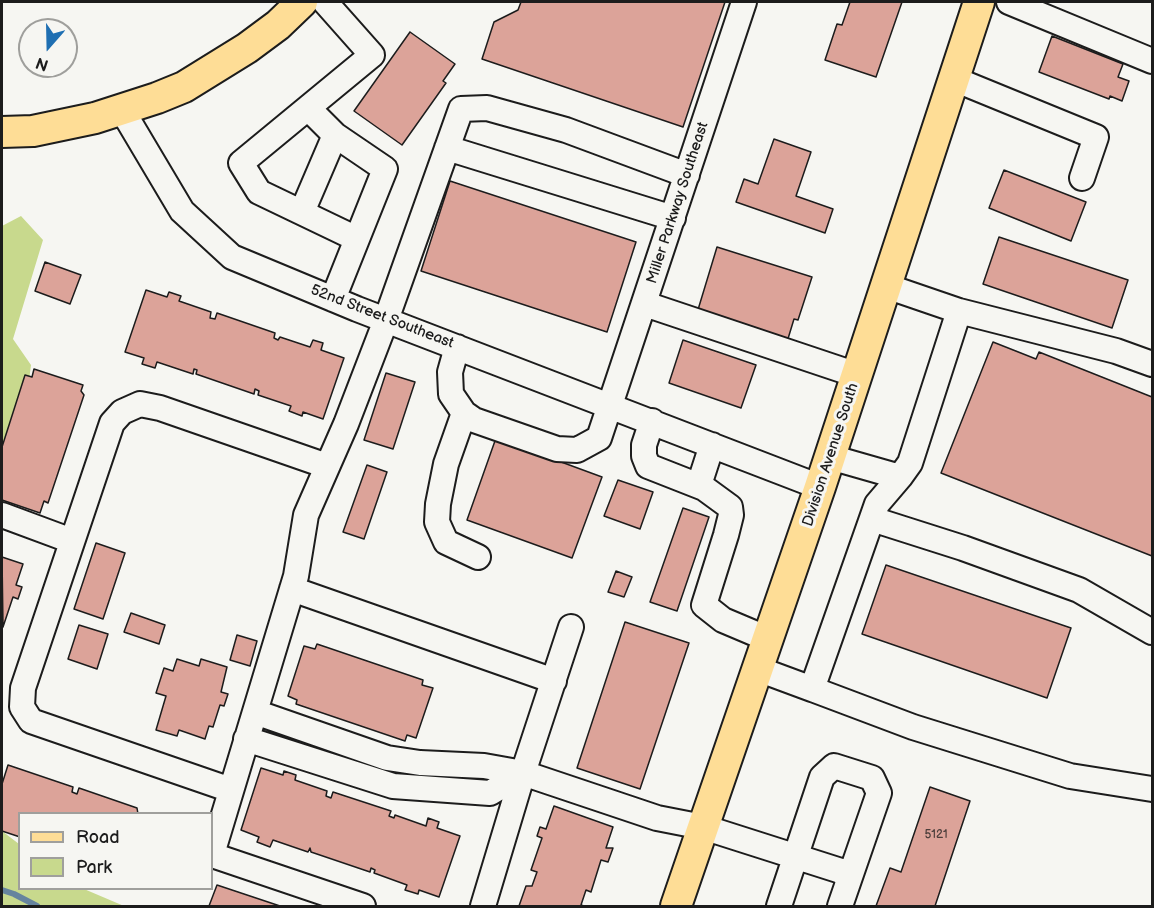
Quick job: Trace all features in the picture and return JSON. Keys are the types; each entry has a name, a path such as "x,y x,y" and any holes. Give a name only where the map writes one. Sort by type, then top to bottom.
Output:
{"main road":[{"path":"2,132 33,131 122,110 184,87 278,25 302,2"},
{"name":"Division Avenue South","path":"676,906 820,487 979,2"}],"street":[{"path":"325,2 372,54 241,163 259,192 357,239"},
{"name":"Miller Parkway Southeast","path":"464,413 474,420 557,449 577,450 599,438 612,405 744,2"},
{"path":"1009,2 1152,61"},
{"path":"954,79 1096,137 1082,178"},
{"path":"308,108 335,135 385,169 333,299"},
{"path":"213,852 292,588 306,515 386,320 461,109 487,108 566,130 687,176"},
{"name":"52nd Street Southeast","path":"122,110 182,211 203,233 232,257 386,320 612,405 820,487"},
{"path":"302,212 335,135"},
{"path":"447,148 674,218"},
{"path":"886,286 959,311 1116,351 1152,364"},
{"path":"645,304 857,375"},
{"path":"812,689 877,504 910,463 959,311"},
{"path":"457,347 451,363 449,383 451,394 464,413 446,464 437,522 446,542 478,557"},
{"path":"231,790 31,721 22,707 23,688 112,423 122,412 140,404 160,408 327,466"},
{"path":"652,421 644,445 644,456 648,466 699,486 730,507 731,515 704,605 723,620 768,639"},
{"path":"699,486 712,445"},
{"path":"830,457 900,477"},
{"path":"2,515 72,541"},
{"path":"872,519 963,548 1079,590 1152,632"},
{"path":"292,588 554,681"},
{"path":"483,906 523,773 571,627"},
{"path":"758,669 913,727 1070,776 1152,789"},
{"path":"255,712 387,758 420,764 484,766 523,773 657,818 703,827 795,856 841,871 849,879"},
{"path":"246,739 393,786 490,793 523,773"},
{"path":"779,906 822,777 834,766 872,778 879,794 840,906"},
{"path":"213,855 363,906"}],"green space":[{"path":"21,216 43,240 13,339 31,365 24,419 2,446 2,226"},
{"path":"2,831 18,843 18,890 86,890 124,906 2,906"}],"building":[{"path":"521,2 725,2 683,127 482,59 494,22 518,10"},
{"path":"850,2 902,2 876,77 825,60 837,24 842,25"},
{"path":"410,32 455,64 443,81 446,83 402,145 354,111"},
{"path":"1052,36 1123,64 1118,77 1129,81 1122,101 1110,96 1109,99 1039,72"},
{"path":"774,139 811,152 796,196 833,209 825,233 736,202 744,179 758,184"},
{"path":"1004,170 1086,202 1071,241 989,208"},
{"path":"450,181 636,242 607,332 421,271"},
{"path":"999,237 1128,280 1112,328 983,284"},
{"path":"717,247 812,277 798,320 794,319 787,342 697,313"},
{"path":"45,262 81,275 70,304 35,291"},
{"path":"146,290 167,297 169,292 181,296 179,301 211,312 210,318 215,319 217,313 275,333 274,338 278,340 280,337 310,347 313,340 323,343 321,350 344,358 323,419 303,412 302,416 289,411 291,406 258,395 259,391 255,389 254,394 196,374 197,370 194,369 193,374 157,362 155,368 142,364 144,358 125,352"},
{"path":"683,340 756,365 741,408 669,383"},
{"path":"993,342 1036,359 1039,352 1152,397 1152,556 941,473"},
{"path":"34,369 83,385 81,391 84,395 48,503 44,501 40,513 2,500 2,447 25,375 32,377"},
{"path":"386,373 415,382 393,449 364,440"},
{"path":"496,438 602,477 572,558 467,520"},
{"path":"367,465 387,472 364,539 343,532"},
{"path":"618,480 653,492 640,529 604,516"},
{"path":"683,508 709,517 677,611 650,602"},
{"path":"96,543 125,553 103,619 74,609"},
{"path":"2,557 23,564 16,585 22,587 18,599 13,597 3,627"},
{"path":"886,565 1071,628 1047,698 862,634"},
{"path":"616,571 632,577 624,597 608,592"},
{"path":"131,613 165,625 159,644 124,632"},
{"path":"625,622 689,643 640,789 577,768"},
{"path":"79,625 108,634 97,669 68,659"},
{"path":"237,635 257,641 250,666 230,660"},
{"path":"317,644 423,680 422,685 433,688 416,738 407,735 405,741 296,704 297,700 288,696 304,646 315,649"},
{"path":"177,659 199,666 201,659 227,667 221,692 228,694 224,706 220,705 213,727 209,726 205,739 179,730 177,736 156,730 166,696 156,693 164,668 173,671"},
{"path":"8,765 73,787 72,792 77,794 79,788 137,808 138,812 18,812 18,836 2,831 2,784"},
{"path":"261,768 283,775 284,771 296,775 295,780 327,791 326,796 331,798 333,792 391,811 389,816 394,818 395,815 426,826 428,818 439,822 437,828 460,836 439,897 419,890 418,894 405,890 407,885 374,873 375,870 371,868 370,872 311,852 310,848 308,852 273,840 270,847 257,842 259,837 241,830"},
{"path":"930,787 970,801 935,906 876,906 890,868 901,872"},
{"path":"554,806 613,827 606,848 613,848 608,862 601,860 591,892 586,890 581,905 584,906 519,906 526,886 532,886 537,872 531,870 542,838 537,836 540,827 546,829"},
{"path":"217,885 280,906 209,906"}],"waterway":[{"path":"2,890 37,906"}]}
